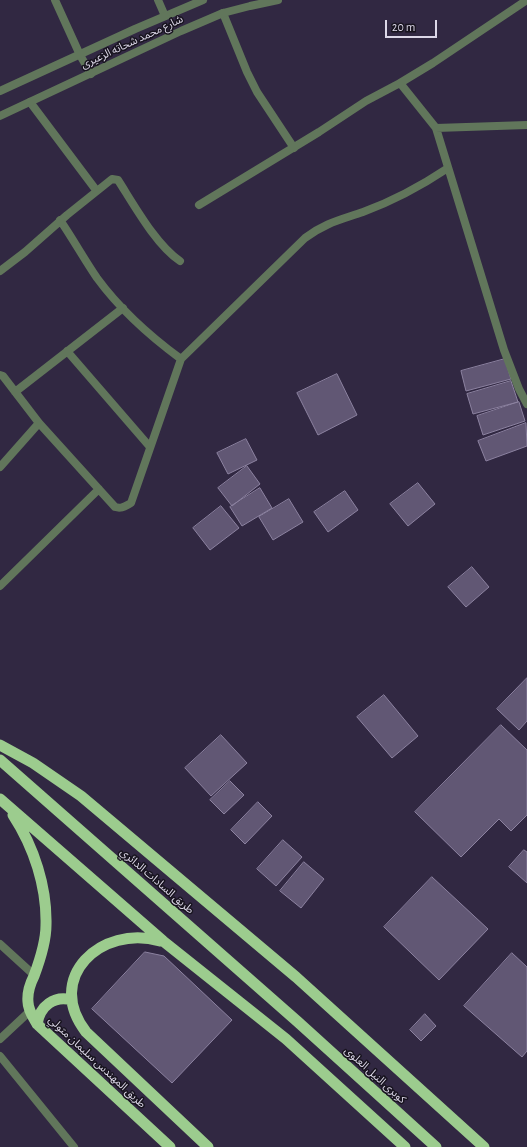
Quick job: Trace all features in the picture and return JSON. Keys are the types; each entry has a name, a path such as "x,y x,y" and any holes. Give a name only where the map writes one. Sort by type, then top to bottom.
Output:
{"highway":[{"path":"0,744 33,763 81,796 296,977 484,1147"},
{"name":"طريق السادات الدائري","path":"0,760 298,1022"},
{"path":"3,802 163,941 286,1039 405,1147"},
{"name":"طريق المهندس سليمان متولي","path":"3,802 18,823 28,842 42,883 45,904 46,926 43,948 28,992 30,1011 37,1024 170,1147"},
{"name":"طريق المهندس سليمان متولي","path":"163,941 153,938 132,937 119,939 96,949 87,957 75,976 72,988 72,1000 76,1017 86,1032 208,1147"},
{"path":"37,1024 38,1017 46,1005 58,999 72,1000"},
{"name":"كوبرى النيل العلوى","path":"298,1022 436,1147"}],"street":[{"path":"55,0 90,74"},
{"path":"158,0 165,16"},
{"name":"شارع محمد شحاته الزعيرى","path":"0,91 203,0"},
{"name":"شارع محمد شحاته الزعيرى","path":"0,116 181,30 223,13 278,0"},
{"path":"199,205 294,148 366,101 433,63 527,0"},
{"path":"223,13 247,72 257,92 294,148"},
{"path":"400,83 436,128 504,350 519,389 527,404"},
{"path":"30,102 96,190"},
{"path":"436,128 527,125"},
{"path":"0,375 3,376 39,423 115,507 124,507 131,503 181,359 305,238 318,229 335,221 364,212 400,196 424,184 448,168"},
{"path":"0,271 25,252 96,190 112,179 118,180 162,245 180,261"},
{"path":"60,220 97,278 113,298 161,345 181,359"},
{"path":"15,392 123,308"},
{"path":"67,351 150,446"},
{"path":"0,467 39,423"},
{"path":"0,586 99,489"},
{"path":"0,944 34,975"},
{"path":"0,1039 30,1011"},
{"path":"0,1056 74,1147"}],"building":[{"path":"505,359 511,379 466,391 461,371"},
{"path":"337,374 357,415 318,435 297,393"},
{"path":"511,381 518,402 473,414 467,394"},
{"path":"519,402 525,421 483,435 477,416"},
{"path":"526,423 527,446 486,461 478,441"},
{"path":"246,439 257,460 228,474 217,453"},
{"path":"247,466 260,484 232,506 218,488"},
{"path":"418,483 435,504 408,526 390,504"},
{"path":"260,488 272,508 242,526 230,507"},
{"path":"345,491 358,510 328,532 314,512"},
{"path":"289,499 303,522 273,540 259,517"},
{"path":"221,506 239,528 210,550 193,528"},
{"path":"472,567 489,587 466,607 448,587"},
{"path":"527,678 527,721 519,730 497,709"},
{"path":"384,695 418,736 392,758 357,717"},
{"path":"501,725 527,750 527,815 511,831 499,819 461,857 415,812"},
{"path":"221,735 247,763 211,796 185,768"},
{"path":"230,781 244,795 224,814 210,800"},
{"path":"258,802 272,816 245,844 231,830"},
{"path":"283,840 302,857 276,886 257,869"},
{"path":"524,850 527,852 527,883 509,867"},
{"path":"304,862 324,879 301,908 280,891"},
{"path":"432,877 488,929 439,980 384,927"},
{"path":"145,952 164,956 232,1020 172,1083 92,1009"},
{"path":"512,953 527,967 527,1051 522,1057 464,1006"},
{"path":"425,1014 436,1026 421,1041 410,1030"}]}
